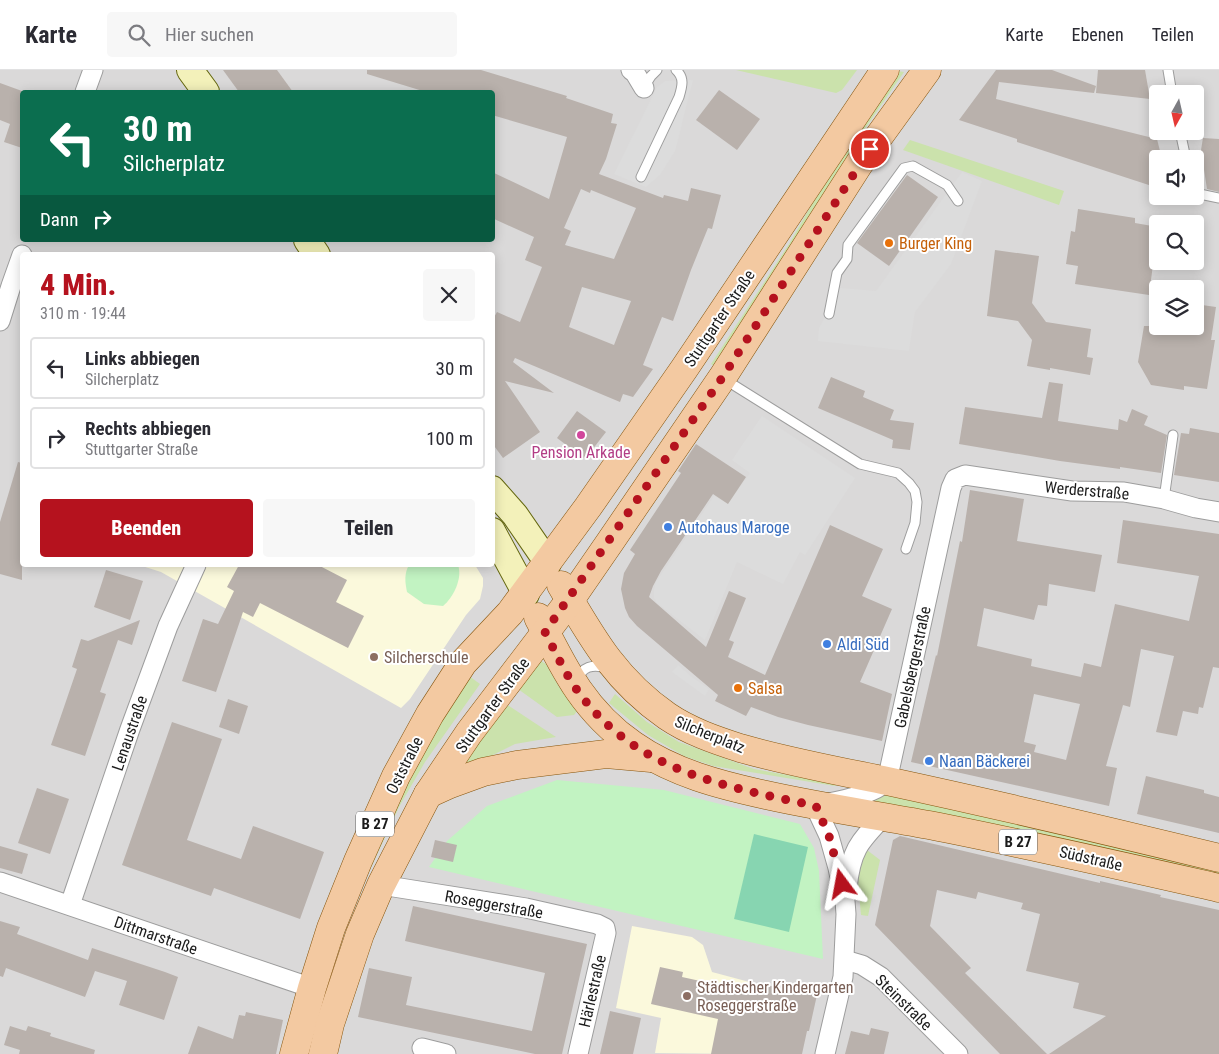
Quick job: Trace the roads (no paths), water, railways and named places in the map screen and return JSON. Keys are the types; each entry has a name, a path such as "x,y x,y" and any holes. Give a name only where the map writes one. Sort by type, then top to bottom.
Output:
{"main road":[{"name":"Stuttgarter Straße","path":"548,562 684,369 885,70"},
{"name":"Stuttgarter Straße","path":"428,794 470,733 570,600 722,378 859,164 927,70"},
{"name":"Oststraße","path":"294,1054 331,928 354,869 396,776 430,714 463,663 510,614 548,562"},
{"name":"Silcherplatz","path":"548,562 585,628 603,655 628,683 668,717 727,744 779,759 887,781"},
{"path":"526,594 572,682 582,697 604,722 655,758"},
{"name":"B 27","path":"323,1054 330,1024 360,934 381,885 428,794 483,772 517,765 606,754 655,758 707,780 816,806"},
{"name":"Südstraße","path":"887,781 1219,858"},
{"name":"Südstraße","path":"816,806 1080,855 1219,888"}],"street":[{"path":"87,90 93,70"},
{"path":"190,70 205,90"},
{"path":"631,70 644,88"},
{"path":"0,321 5,285 20,260"},
{"name":"Werderstraße","path":"955,478 965,475 1072,491 1124,492 1219,512"},
{"name":"Gabelsbergerstraße","path":"887,781 951,488 955,478"},
{"path":"495,492 515,515 548,562"},
{"path":"495,537 526,594"},
{"name":"Lenaustraße","path":"70,905 164,635 195,567"},
{"path":"845,901 829,836 816,806 872,791 887,781"},
{"path":"825,1054 843,977 845,960 845,901 849,871 855,851 862,838 883,817"},
{"name":"Dittmarstraße","path":"0,882 312,988"},
{"name":"Roseggerstraße","path":"381,885 526,908 597,924 605,928"},
{"name":"Härlestraße","path":"578,1054 606,933 605,928"},
{"name":"Steinstraße","path":"845,960 862,965 881,977 958,1054"},
{"path":"422,1048 446,1054"}],"lane":[{"path":"644,88 657,70"},
{"path":"641,177 680,98 682,76 676,70"},
{"path":"1168,70 1170,85"},
{"path":"829,314 837,273 847,259 848,245 904,168 913,166 947,185 958,201"},
{"path":"1204,195 1219,198"},
{"path":"722,378 860,464 898,473 909,483 915,491 917,508 915,523 906,549"},
{"path":"1164,499 1173,435"},
{"path":"582,697 578,679 585,668 590,666 604,667 620,675"}],"place":[{"name":"Burger King","path":"889,243"},
{"name":"Pension Arkade","path":"581,435"},
{"name":"Autohaus Maroge","path":"668,527"},
{"name":"Aldi Süd","path":"827,644"},
{"name":"Silcherschule","path":"374,657"},
{"name":"Salsa","path":"738,688"},
{"name":"Naan Bäckerei","path":"929,761"},
{"name":"Städtischer Kindergarten Roseggerstraße","path":"687,996"}]}
